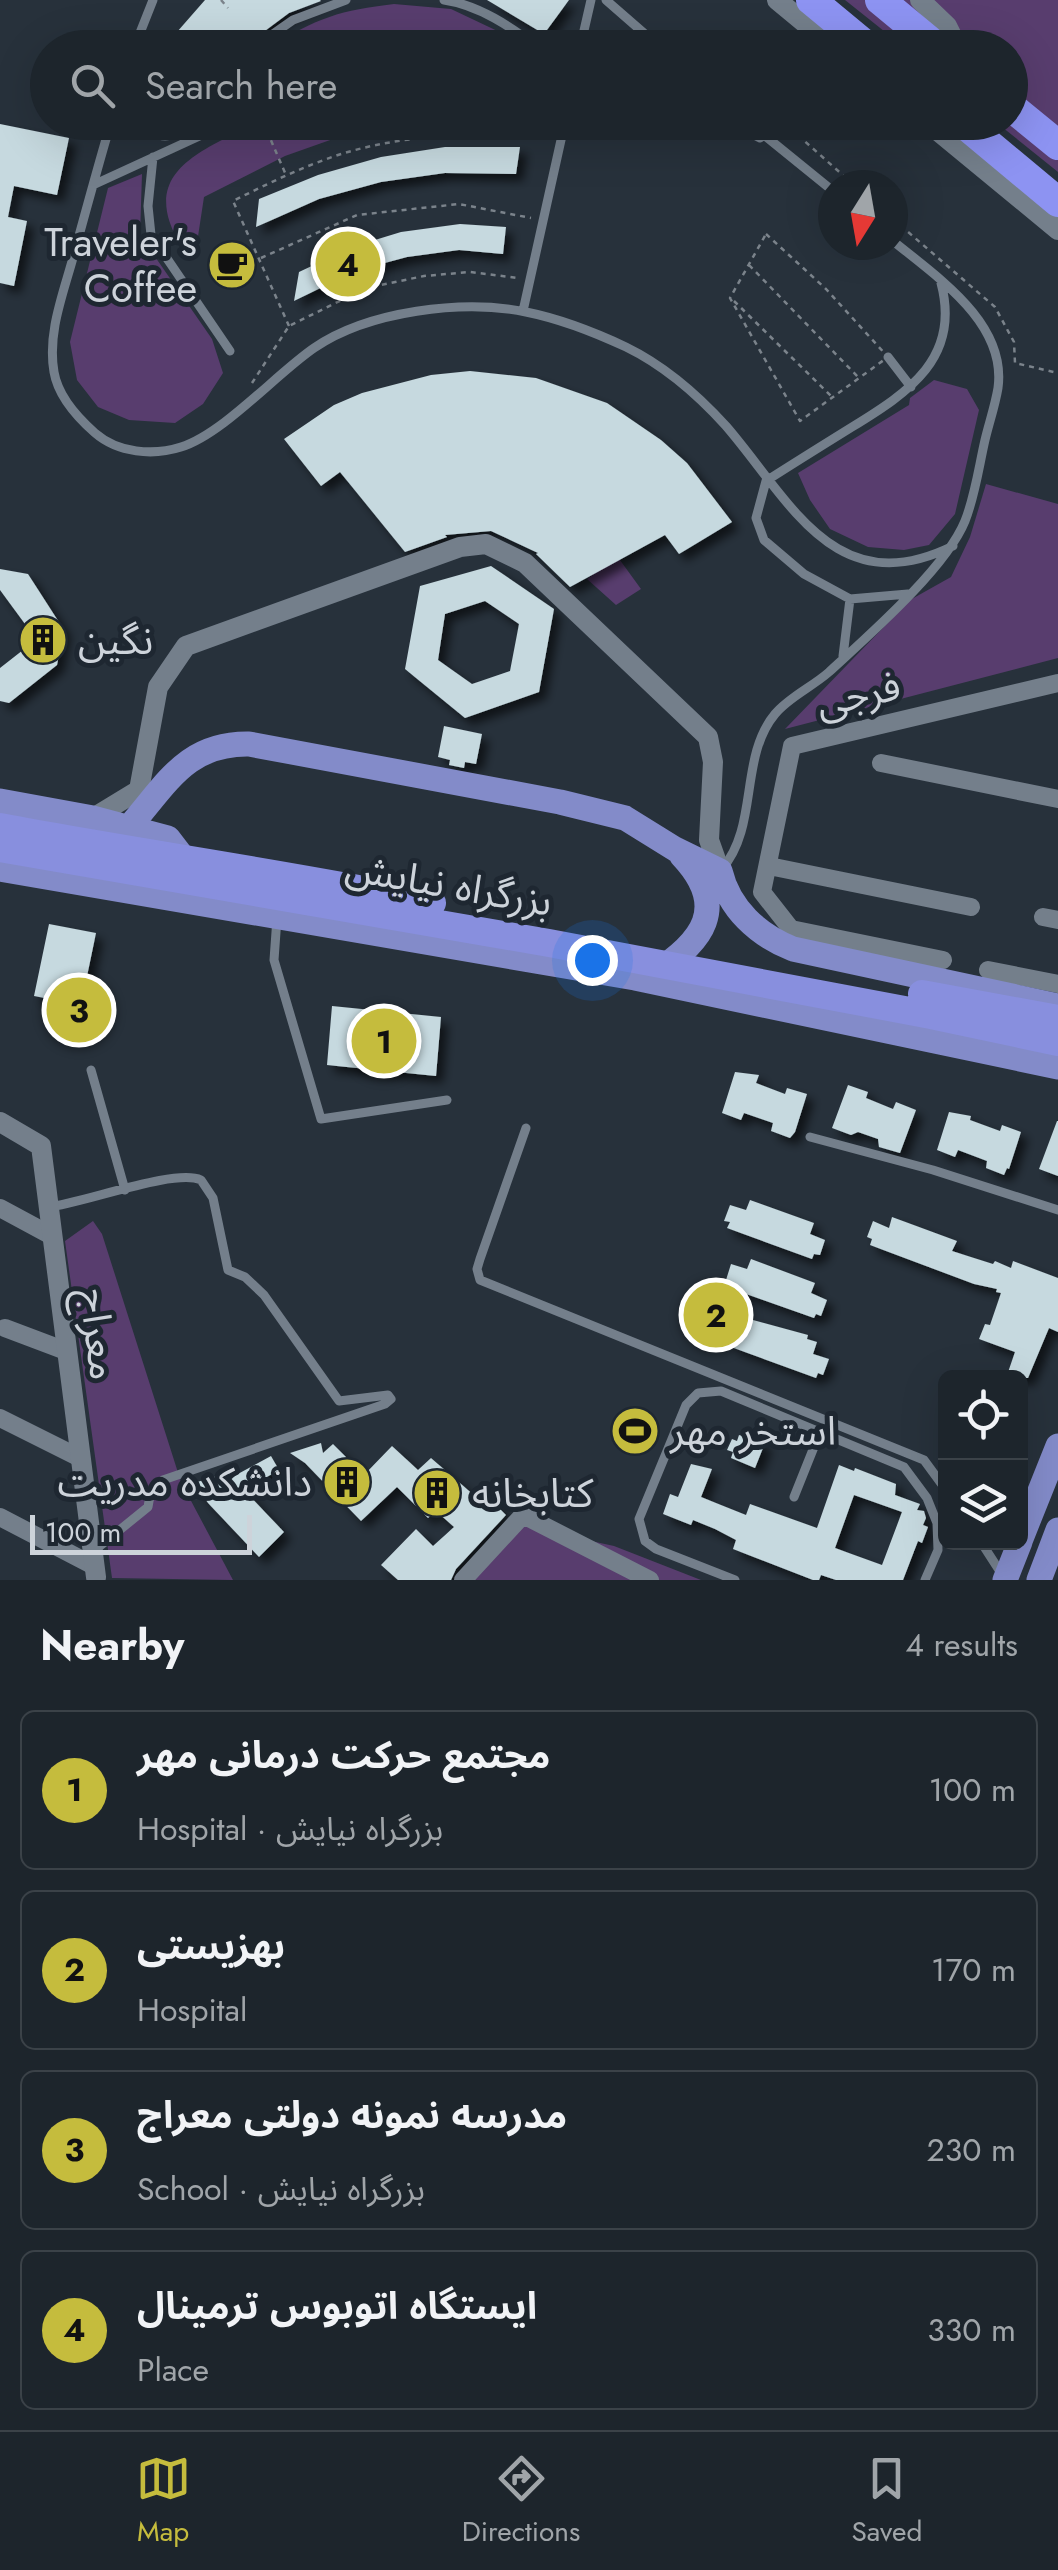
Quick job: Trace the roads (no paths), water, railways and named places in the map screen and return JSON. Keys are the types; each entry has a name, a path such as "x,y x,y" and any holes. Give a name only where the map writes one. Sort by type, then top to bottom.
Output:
{"highway":[{"path":"811,0 847,30"},
{"path":"880,0 916,30"},
{"path":"1028,121 1058,145"},
{"path":"984,140 1058,202"},
{"name":"بزرگراه نیایش","path":"0,827 142,854 309,878 551,927 1058,1018"},
{"name":"بزرگراه نیایش","path":"0,848 143,875 306,898 1058,1042"}],"main road":[{"path":"129,828 190,758 223,744 250,744 625,818 720,871 724,889 742,915 768,939 793,949 1058,1006"},
{"path":"0,801 93,818 168,838 218,904"},
{"path":"635,978 654,974 677,958 698,938 707,920 707,898 696,872 675,849"},
{"path":"0,868 635,978 1058,1067"},
{"path":"1028,1522 1058,1446"},
{"path":"1039,1580 1058,1530"},
{"path":"1006,1580 1017,1550"}],"street":[{"path":"777,0 814,30"},
{"path":"920,0 948,30"},
{"path":"949,140 1058,230"},
{"path":"93,818 139,790 158,687 186,646 460,547 486,544 525,563 708,737 713,762 709,840 720,871"},
{"name":"فرجی","path":"768,866 792,746 1058,683"},
{"path":"881,762 1058,799"},
{"path":"942,960 791,929 762,892 768,866 971,907"},
{"path":"988,970 1058,984"},
{"name":"معراج","path":"0,1122 41,1146 95,1571"},
{"path":"0,1208 52,1236"},
{"path":"2,1330 66,1350"},
{"path":"0,1418 80,1458"},
{"path":"463,1580 524,1515 650,1580"},
{"path":"0,1517 95,1571"}],"lane":[{"path":"141,30 153,0"},
{"path":"279,30 293,20 346,0"},
{"path":"444,0 513,30"},
{"path":"584,30 591,0"},
{"path":"606,0 640,30"},
{"path":"106,140 52,335 54,375 74,415 106,442 149,453 184,446 230,417 316,346 373,322 420,310 523,311 596,332 646,357 685,384 727,428 766,480 812,531 838,549 865,560 894,564 925,560 952,546"},
{"path":"93,184 192,140"},
{"path":"523,311 562,140"},
{"path":"764,140 776,146"},
{"path":"769,140 818,179"},
{"path":"153,158 148,206 151,235 230,351"},
{"path":"720,871 736,853 762,734 776,711 843,658 908,594 952,546 966,519 998,385 994,345 980,321 908,253"},
{"path":"908,594 850,599 804,574 764,540 756,518 766,480 890,404 935,356 948,308 940,280"},
{"path":"888,358 910,387"},
{"path":"843,658 850,599"},
{"path":"277,915 274,960 321,1119 447,1100"},
{"path":"91,1070 125,1190"},
{"path":"526,1128 480,1260 480,1280 924,1460 938,1479"},
{"path":"810,1137 933,1170 1058,1210"},
{"path":"48,1206 76,1204 180,1175 201,1180 213,1198 228,1270 245,1278 264,1295 339,1400 388,1395 392,1399 162,1480 151,1490 148,1507 95,1571"},
{"path":"735,1580 656,1549 646,1541 639,1518 686,1405 698,1393 721,1391 904,1467 927,1498 937,1522 938,1550 925,1580"},
{"path":"794,1497 820,1432"},
{"path":"987,1550 1006,1580"}],"place":[{"name":"ایستگاه اتوبوس ترمینال","path":"348,264"},
{"name":"Traveler's Coffee","path":"232,265"},
{"name":"نگین","path":"43,640"},
{"name":"مدرسه نمونه دولتی معراج","path":"79,1010"},
{"name":"مجتمع حرکت درمانی مهر","path":"384,1041"},
{"name":"بهزیستی","path":"716,1315"},
{"name":"استخر مهر","path":"635,1431"},
{"name":"دانشکده مدریت","path":"347,1482"},
{"name":"کتابخانه","path":"437,1493"}]}
